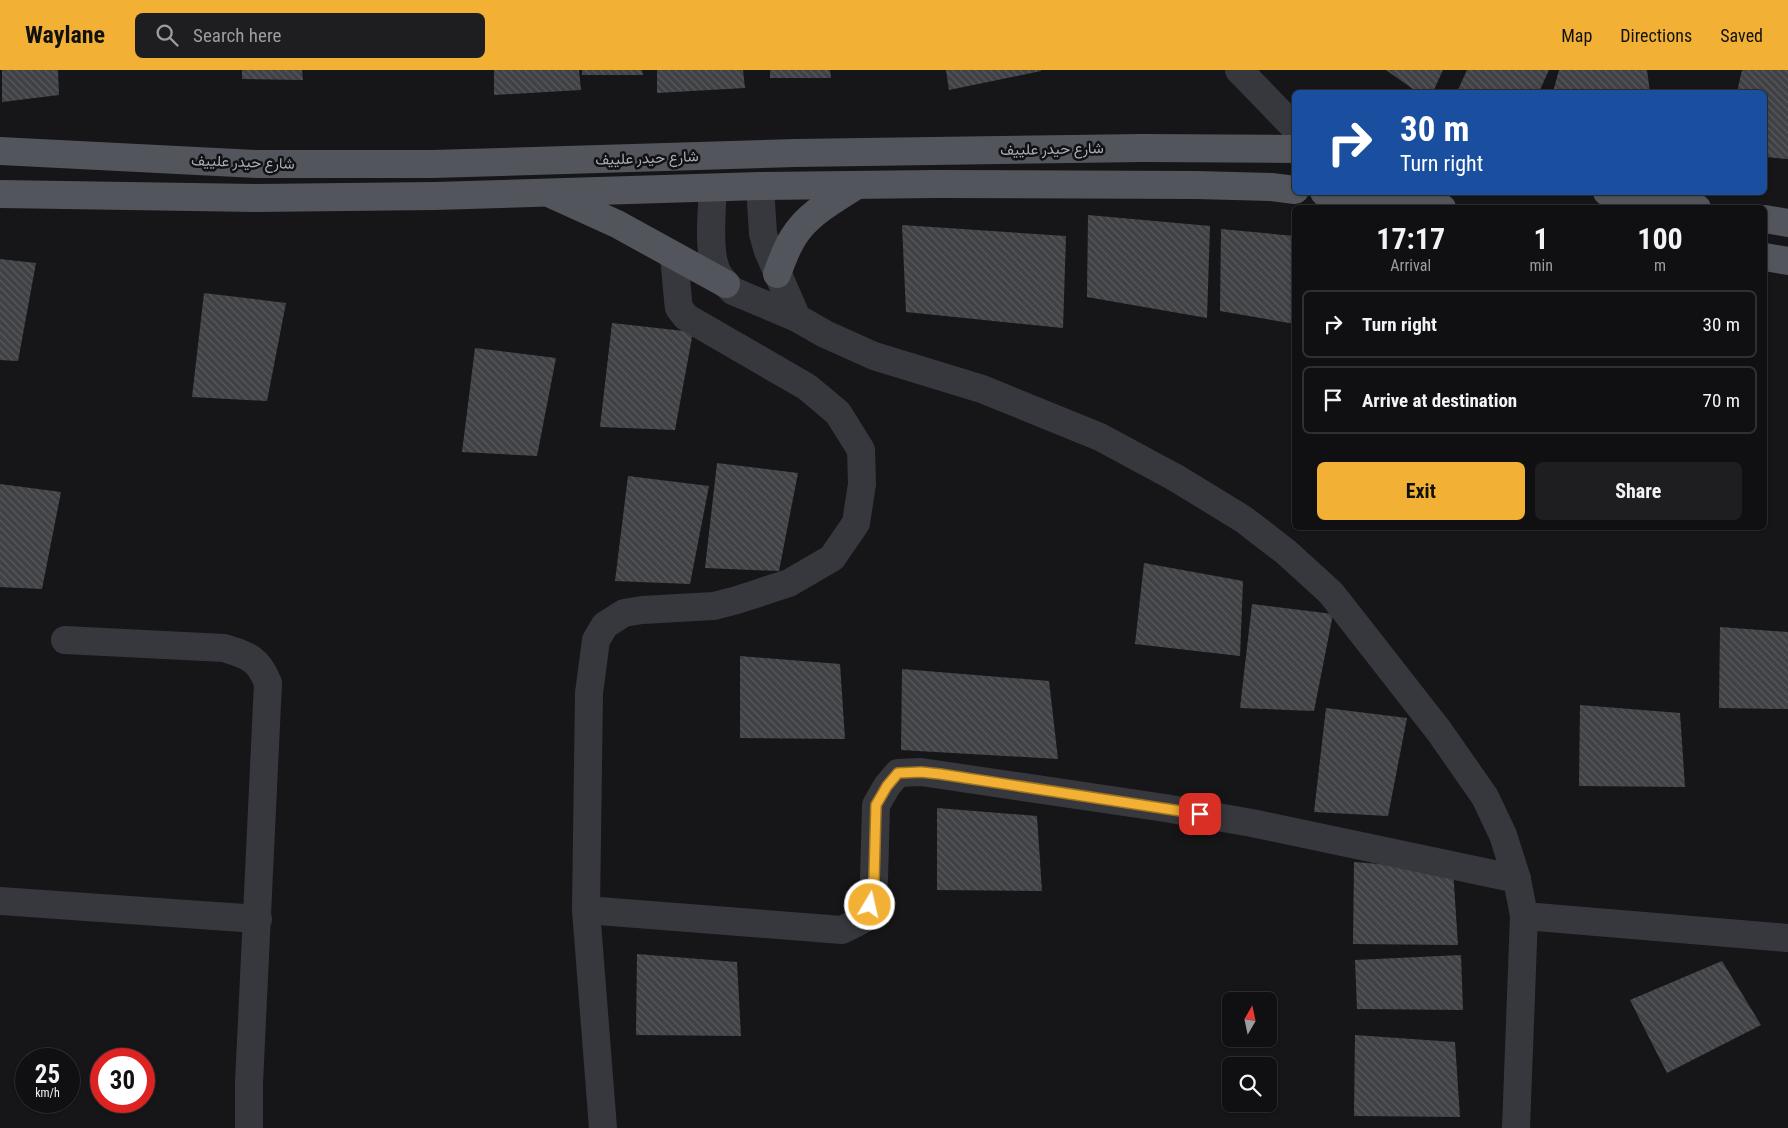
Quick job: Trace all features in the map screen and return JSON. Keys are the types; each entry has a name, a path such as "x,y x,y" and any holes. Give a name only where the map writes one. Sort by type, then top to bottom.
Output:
{"main road":[{"name":"شارع حيدر علييف","path":"0,151 257,164 432,164 814,153 1151,148 1292,149"},
{"path":"777,274 784,255 800,228 825,206 857,185"},
{"path":"0,194 256,198 435,196 760,186 857,185 1196,185 1292,190"},
{"path":"547,193 617,224 726,284"},
{"path":"1346,195 1420,205"},
{"path":"1625,195 1680,205"},
{"path":"1767,219 1788,223"},
{"path":"1767,257 1788,261"}],"street":[{"path":"1239,70 1292,125"},
{"path":"760,186 763,234 777,274 797,318"},
{"path":"713,188 713,258 715,267 726,284 743,296 797,318 825,334 874,356 982,389 1100,437 1176,478 1243,519 1286,552 1331,594 1439,731 1485,797 1504,835 1517,878 1524,916 1516,1128"},
{"path":"603,1128 586,910 589,693 596,640 605,626 624,613 642,610 714,606 790,583 832,558 856,523 862,484 861,450 838,413 807,387 686,317 679,308 674,256"},
{"path":"65,640 224,648 248,656 262,668 268,683 249,1083 249,1128"},
{"path":"586,910 842,930 860,921 870,905 874,880 876,805 887,786 898,773 921,772 1252,823 1517,878"},
{"path":"0,901 258,919"},
{"path":"1524,916 1788,938"}],"building":[{"path":"2,70 58,70 59,95 2,102"},
{"path":"242,70 302,70 303,80 242,79"},
{"path":"494,70 579,70 581,90 494,95"},
{"path":"582,70 642,70 643,75 582,75"},
{"path":"657,70 743,70 745,88 657,93"},
{"path":"770,70 830,70 831,78 770,78"},
{"path":"946,70 1041,70 1041,71 949,90"},
{"path":"1386,70 1443,70 1434,90 1414,90"},
{"path":"1467,70 1549,70 1540,90 1458,90"},
{"path":"1559,70 1647,70 1650,90 1554,90"},
{"path":"1742,70 1788,70 1788,159 1767,157 1767,90 1737,90"},
{"path":"1088,215 1210,226 1207,318 1087,297"},
{"path":"902,225 1066,236 1063,328 906,312"},
{"path":"1221,229 1292,236 1292,323 1220,311"},
{"path":"0,259 36,263 18,361 0,360"},
{"path":"204,293 286,303 267,401 192,397"},
{"path":"612,323 693,332 675,430 600,427"},
{"path":"475,348 556,358 537,456 462,452"},
{"path":"717,463 798,473 779,571 705,568"},
{"path":"628,476 709,486 690,584 615,581"},
{"path":"0,484 61,492 42,589 0,587"},
{"path":"1144,563 1243,581 1240,656 1135,644"},
{"path":"1252,604 1333,614 1314,711 1240,708"},
{"path":"1720,627 1788,632 1788,709 1719,708"},
{"path":"740,656 840,664 845,739 740,738"},
{"path":"902,669 1049,681 1058,759 901,750"},
{"path":"1580,705 1680,713 1685,787 1579,786"},
{"path":"1326,708 1407,718 1388,816 1314,812"},
{"path":"937,808 1037,816 1042,891 937,890"},
{"path":"1354,862 1453,870 1458,945 1353,944"},
{"path":"637,954 737,962 741,1036 636,1035"},
{"path":"1461,955 1463,1010 1357,1009 1355,960"},
{"path":"1722,961 1761,1025 1667,1073 1630,1000"},
{"path":"1355,1035 1455,1042 1460,1117 1354,1116"}],"route":[{"path":"870,905 874,880 876,805 887,786 898,773 921,772 940,774 1200,814"}]}
